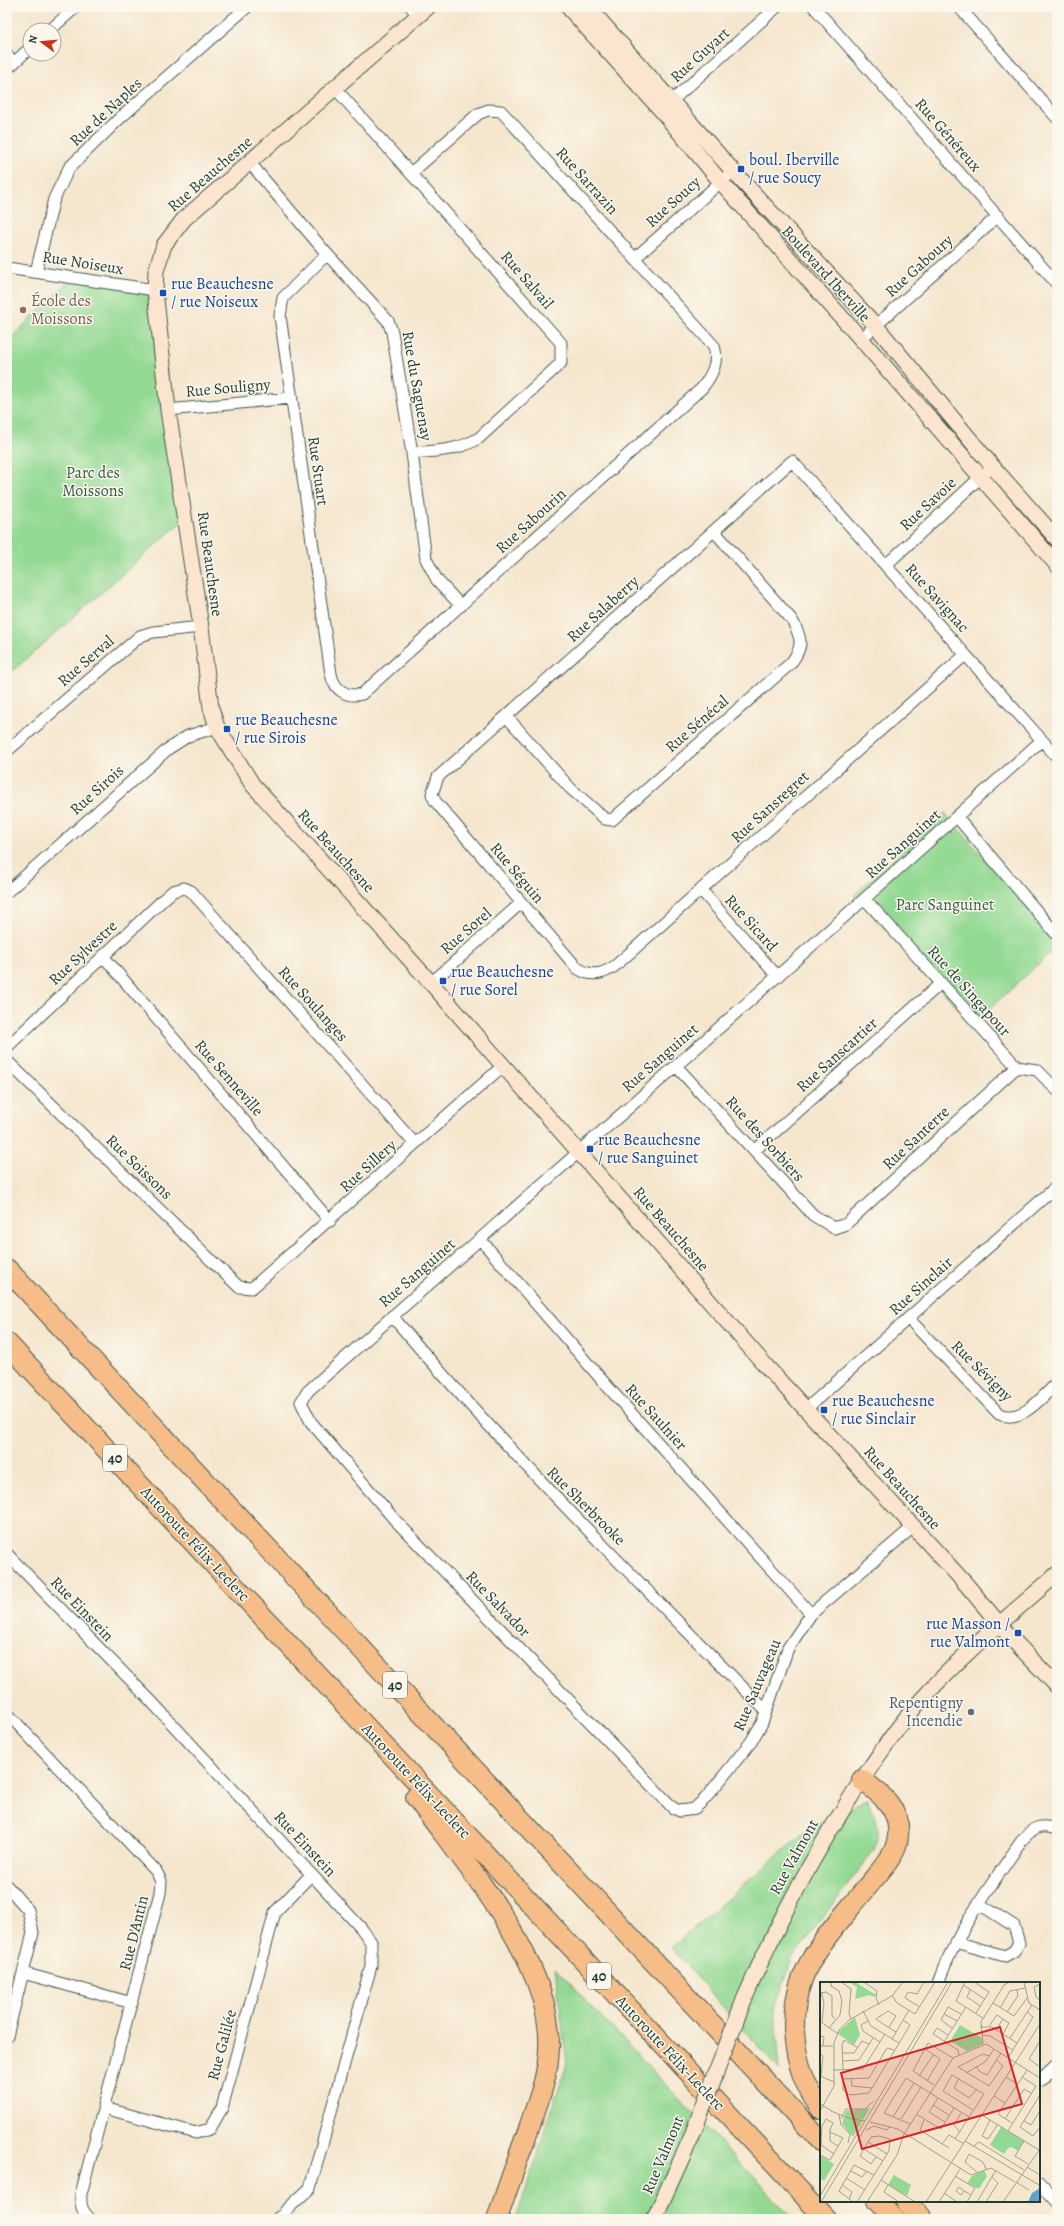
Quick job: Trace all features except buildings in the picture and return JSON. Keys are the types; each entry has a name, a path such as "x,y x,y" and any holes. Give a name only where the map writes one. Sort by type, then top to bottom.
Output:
{"highway":[{"name":"40","path":"7,1269 820,2140"},
{"name":"Autoroute Félix-Leclerc","path":"7,1343 826,2219"},
{"path":"371,1734 500,1912 526,1958 543,2003 549,2034 547,2070 540,2095 496,2219"},
{"path":"820,2107 807,2085 798,2060 794,2020 798,1992 805,1972 815,1954 889,1859 898,1838 897,1821 890,1805 878,1792 862,1780"},
{"path":"879,2202 895,2219"},
{"path":"907,2202 922,2219"}],"street":[{"path":"59,22 76,7"},
{"name":"Rue de Naples","path":"36,272 54,199 69,168 120,118 247,7"},
{"name":"Boulevard Iberville","path":"568,7 733,171 876,326 992,466 1057,539"},
{"name":"Boulevard Iberville","path":"588,7 667,105 720,181 861,339 1056,562"},
{"name":"Rue Guyart","path":"667,105 777,7"},
{"name":"Rue Généreux","path":"814,7 1057,284"},
{"path":"959,7 1057,118"},
{"name":"Rue Beauchesne","path":"419,10 335,88 184,219 171,234 160,255 155,290 168,410 201,627 211,708 217,727 252,784 431,983 577,1151 806,1409 965,1583 999,1624 1057,1686"},
{"path":"9,62 22,53"},
{"name":"Rue Salvail","path":"335,88 561,343 561,363 479,438 464,447 412,453"},
{"name":"Rue Sarrazin","path":"411,173 478,114 488,110 501,112 714,346 716,361"},
{"name":"Rue du Saguenay","path":"250,163 327,254 388,322 392,332 429,568 437,580 461,606"},
{"name":"Rue Soucy","path":"635,258 733,171"},
{"name":"Rue Gaboury","path":"861,339 998,216"},
{"name":"Rue Stuart","path":"327,254 283,298 280,316 331,674 333,684 341,690 356,696"},
{"name":"Rue Noiseux","path":"7,268 155,290"},
{"name":"Rue Sabourin","path":"356,696 362,694 461,606 702,388 711,375 716,361"},
{"name":"Rue Souligny","path":"168,410 291,398"},
{"name":"Rue Salaberry","path":"436,781 507,716 715,532 792,461"},
{"name":"Rue Savignac","path":"792,461 1057,757"},
{"name":"Rue Savoie","path":"886,565 992,466"},
{"name":"Rue Sénécal","path":"507,716 570,788 605,819 612,820 791,663 800,650 800,635 792,620 715,532"},
{"name":"Rue Serval","path":"7,751 140,636 153,632 201,627"},
{"name":"Rue Sansregret","path":"592,974 605,973 615,966 965,655"},
{"name":"Rue Sirois","path":"7,892 168,749 188,736 217,727"},
{"name":"Rue Sanguinet","path":"301,1402 308,1391 577,1151 778,977 1042,740"},
{"name":"Rue Séguin","path":"436,781 432,794 435,801 577,968 592,974"},
{"path":"957,817 1057,935"},
{"name":"Rue Sylvestre","path":"7,1047 166,897 173,891 184,888"},
{"name":"Rue Soulanges","path":"184,888 191,891 415,1144"},
{"name":"Rue Sicard","path":"701,890 778,977"},
{"name":"Rue de Singapour","path":"865,899 940,984 1017,1067"},
{"name":"Rue Sorel","path":"431,983 522,903"},
{"name":"Rue Senneville","path":"103,956 330,1221"},
{"name":"Rue Sanscartier","path":"755,1150 940,984"},
{"name":"Rue Soissons","path":"7,1061 239,1287 252,1288"},
{"name":"Rue Sillery","path":"252,1288 330,1221 504,1066"},
{"name":"Rue des Sorbiers","path":"676,1066 755,1150 813,1215 834,1228"},
{"path":"1017,1067 1037,1070 1057,1090"},
{"name":"Rue Santerre","path":"834,1228 846,1224 1017,1067"},
{"name":"Rue Sinclair","path":"806,1409 1057,1186"},
{"name":"Rue Saulnier","path":"480,1238 608,1387 811,1614"},
{"name":"Rue Sherbrooke","path":"392,1316 437,1369 532,1473 766,1711"},
{"name":"Rue Sévigny","path":"908,1318 999,1414 1006,1417 1023,1414 1057,1383"},
{"name":"Rue Salvador","path":"301,1402 311,1422 394,1519 673,1808 680,1811 688,1810"},
{"name":"Rue Sauvageau","path":"688,1810 695,1808 705,1800 735,1765 762,1723 785,1655 811,1614 913,1527"},
{"name":"Rue Einstein","path":"7,1554 150,1700 361,1928 371,1942 372,1956 310,2188 277,2219"},
{"name":"Rue Valmont","path":"654,2219 691,2138 744,2000 769,1942 799,1882 832,1826 888,1742 917,1705 960,1660 1057,1574"},
{"name":"Rue D'Antin","path":"7,1713 156,1871 161,1881 160,1893 81,2194 80,2205 86,2216"},
{"path":"938,1982 955,1942 978,1903 1031,1829 1040,1827 1057,1829"},
{"name":"Rue Galilée","path":"104,2108 196,2133 210,2129 222,2108 275,1912 311,1875"},
{"path":"7,1886 28,1910 33,1932 7,2036"},
{"path":"955,1942 1005,1956 1014,1950 1019,1943 1014,1926 978,1903"},
{"path":"23,1973 132,2002"},
{"path":"1040,2080 1057,2064"},
{"path":"1040,2186 1057,2205"}],"green space":[{"name":"Parc des Moissons","path":"73,277 155,290 186,518 7,676 7,342"},
{"name":"Parc Sanguinet","path":"945,813 1057,942 1057,947 973,1024 854,895"},
{"path":"867,1799 879,1828 874,1850 792,1959 775,2009 780,2070 671,1948 807,1830"},
{"path":"555,1968 793,2219 516,2219 567,2064"}],"place":[{"name":"boul. Iberville / rue Soucy","path":"741,169"},
{"name":"rue Beauchesne / rue Noiseux","path":"163,293"},
{"name":"École des Moissons","path":"23,310"},
{"name":"rue Beauchesne / rue Sirois","path":"227,729"},
{"name":"rue Beauchesne / rue Sorel","path":"443,981"},
{"name":"rue Beauchesne / rue Sanguinet","path":"590,1149"},
{"name":"rue Beauchesne / rue Sinclair","path":"824,1410"},
{"name":"rue Masson / rue Valmont","path":"1018,1633"},
{"name":"Repentigny Incendie","path":"971,1712"}]}
